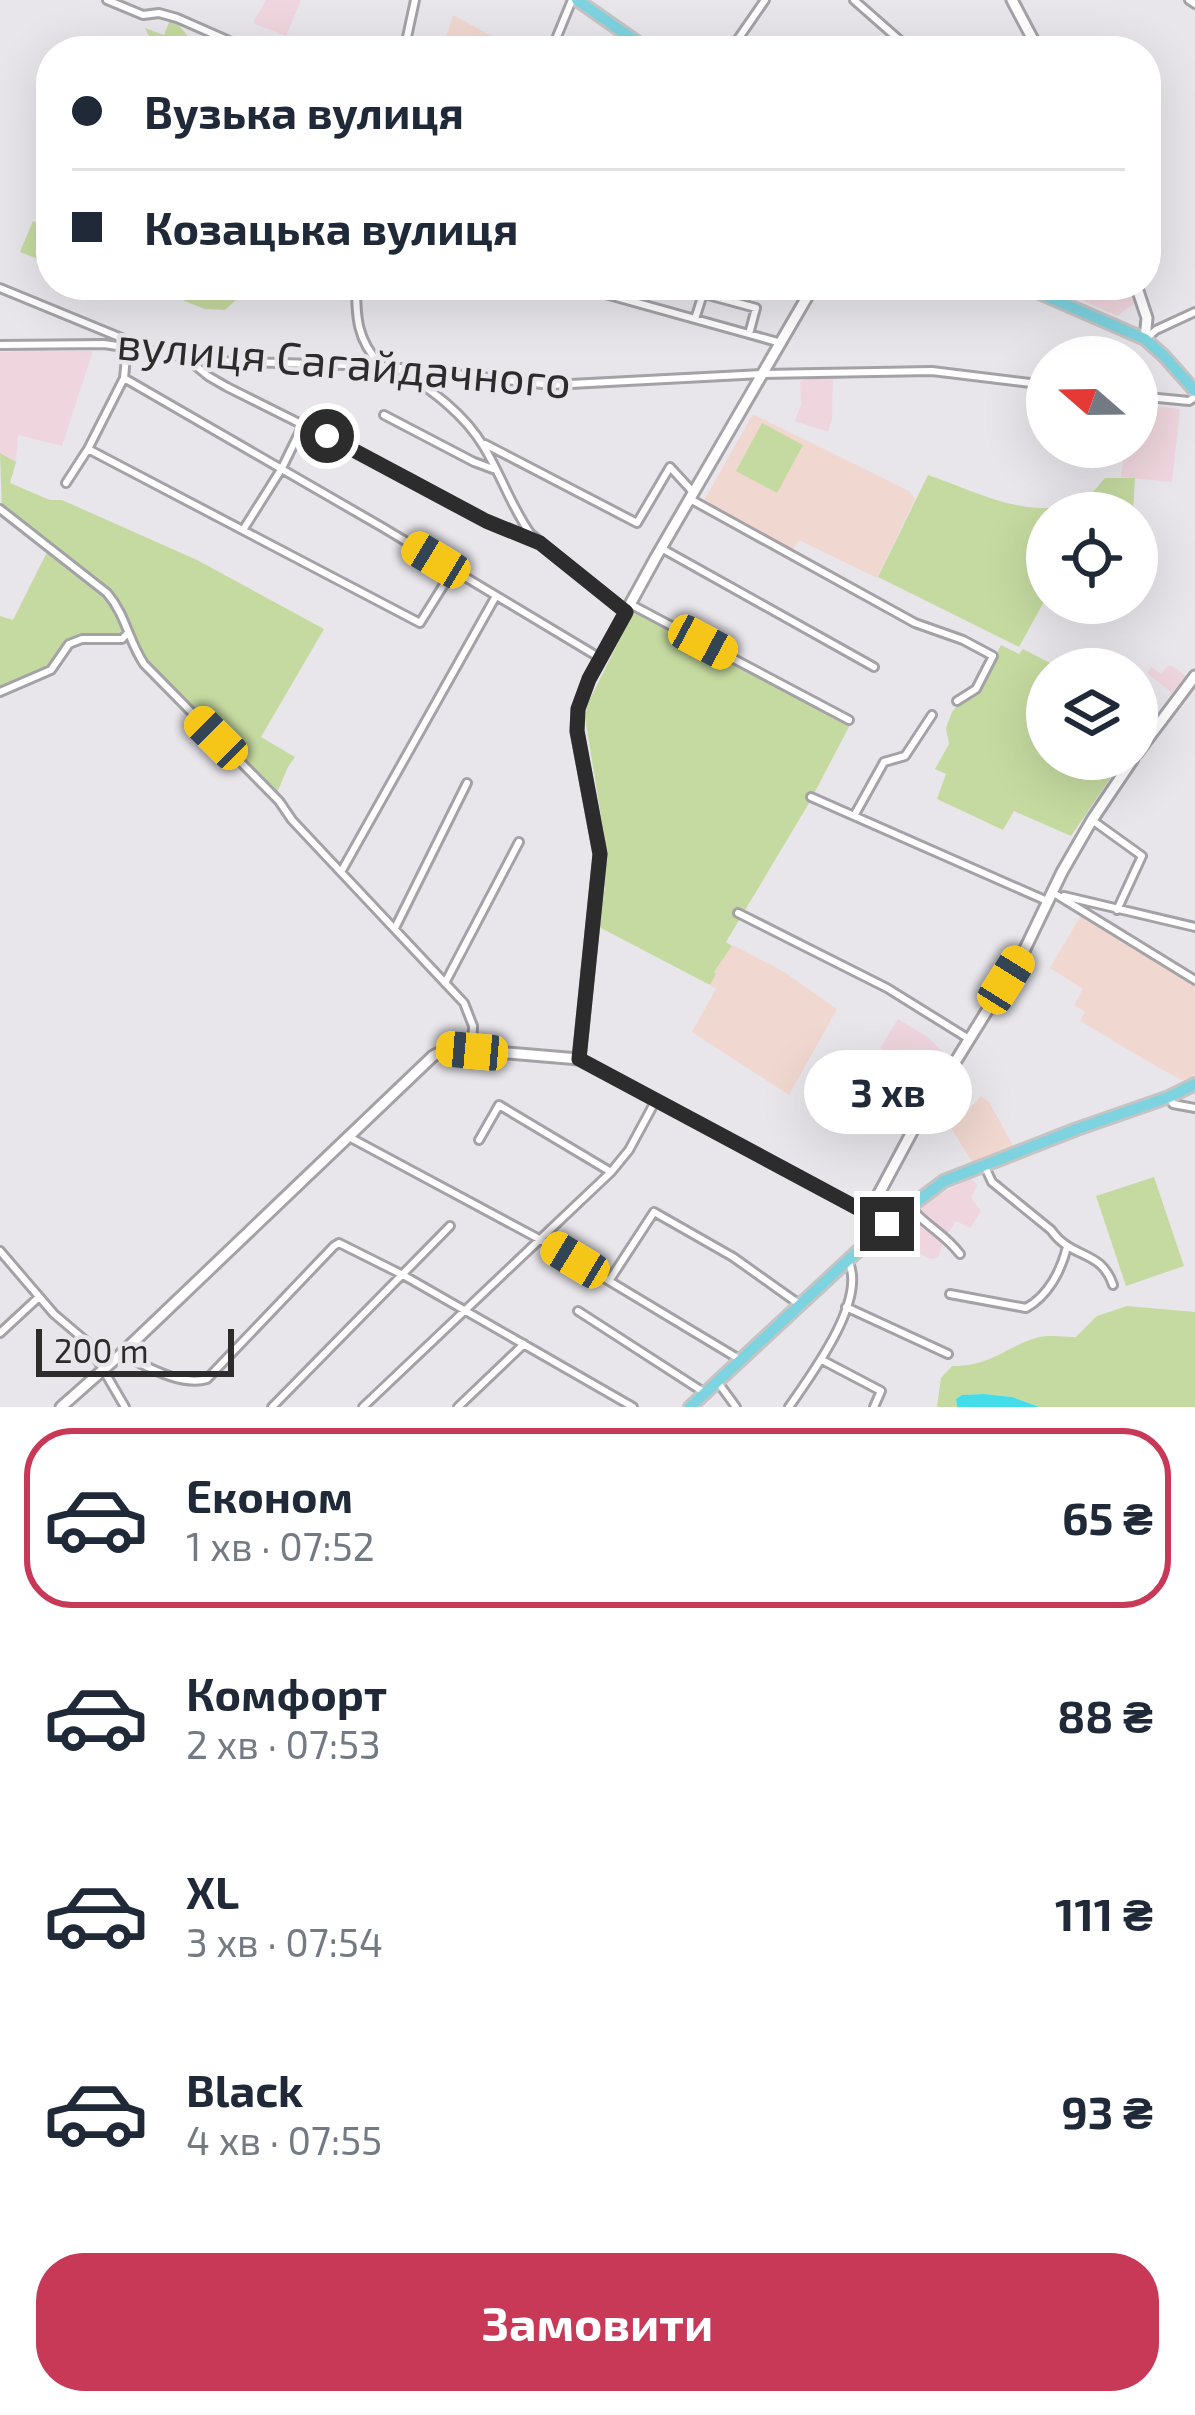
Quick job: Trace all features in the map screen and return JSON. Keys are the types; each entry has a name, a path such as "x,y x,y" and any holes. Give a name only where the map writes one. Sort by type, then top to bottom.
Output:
{"main road":[{"path":"575,0 598,8 632,36"},
{"path":"1055,300 1138,336"},
{"path":"1158,351 1195,394"},
{"path":"690,1407 887,1224 944,1181 1195,1084"}],"street":[{"path":"107,0 143,15 177,18 218,36"},
{"path":"407,36 415,0"},
{"path":"557,36 575,0"},
{"path":"740,36 765,0"},
{"path":"854,0 895,36"},
{"path":"1012,0 1031,36"},
{"path":"0,288 148,349"},
{"path":"356,300 365,357 359,366"},
{"path":"627,300 781,343"},
{"path":"695,319 701,300"},
{"path":"728,300 756,308 749,334"},
{"path":"579,1059 600,854 577,731 578,709 600,658 661,548 805,300"},
{"path":"1141,300 1147,318 1145,336"},
{"path":"1149,336 1195,312"},
{"path":"104,344 110,333"},
{"name":"вулиця Сагайдачного","path":"0,345 104,344 214,361 382,366 551,386 762,374 932,371 1026,382"},
{"path":"364,346 382,366"},
{"path":"66,482 124,378 127,347"},
{"path":"184,356 208,376 486,521 540,543 628,608 849,720"},
{"path":"398,368 444,400 482,442 519,517 540,543"},
{"path":"124,378 600,658"},
{"path":"1158,398 1189,400 1195,394"},
{"path":"384,415 496,471"},
{"path":"243,530 303,425"},
{"path":"482,442 637,523 670,467 691,496 915,623 993,656 976,689 957,701"},
{"path":"88,449 420,623 453,570"},
{"path":"0,509 107,593 127,623 130,644 155,677 279,801 464,1003 473,1026 472,1051"},
{"path":"661,548 874,667"},
{"path":"340,872 496,596"},
{"path":"0,692 51,670 69,644 82,639 122,639 128,633"},
{"path":"1158,725 1195,676"},
{"path":"854,816 884,762 905,756 932,715"},
{"path":"868,1214 1119,780"},
{"path":"394,928 467,783"},
{"path":"811,797 1050,897 1195,980"},
{"path":"1092,820 1142,856 1117,910"},
{"path":"445,983 519,842"},
{"path":"1050,897 1195,927"},
{"path":"738,913 887,988 969,1039"},
{"path":"61,1407 433,1056 448,1048 579,1059 887,1224"},
{"path":"1168,1097 1174,1104 1195,1108"},
{"path":"363,1407 611,1172 629,1150 656,1100"},
{"path":"478,1140 499,1106 611,1172"},
{"path":"349,1137 541,1240 739,1359"},
{"path":"984,1165 992,1182 1066,1247 1103,1265 1113,1285"},
{"path":"910,1206 923,1222 945,1234 960,1254"},
{"path":"609,1281 655,1212 733,1257 799,1304"},
{"path":"272,1407 450,1226"},
{"path":"122,1354 197,1382 207,1379 334,1246 346,1245 633,1407"},
{"path":"950,1294 1026,1309 1047,1290 1066,1247"},
{"path":"0,1251 54,1314 87,1342 125,1407"},
{"path":"789,1407 822,1360 846,1307 854,1280 847,1260"},
{"path":"0,1333 39,1298"},
{"path":"846,1307 947,1354"},
{"path":"578,1311 704,1393"},
{"path":"458,1407 524,1343"},
{"path":"822,1360 880,1391 874,1407"},
{"path":"717,1381 736,1407"}],"shaded area":[{"path":"266,0 301,0 286,36 253,23"},
{"path":"453,15 492,36 447,36"},
{"path":"1081,300 1134,300 1117,316"},
{"path":"93,351 62,446 18,435 16,462 0,453 0,352"},
{"path":"833,377 828,432 795,421 801,405 800,382"},
{"path":"1158,406 1180,409 1172,482 1121,477 1122,468 1158,468"},
{"path":"753,414 909,491 915,499 877,578 799,540 792,551 703,502"},
{"path":"1173,666 1186,676 1172,693 1158,682 1158,672"},
{"path":"1081,915 1195,984 1192,1077 1182,1080 1080,1021 1085,1012 1074,1005 1083,989 1050,968"},
{"path":"733,945 784,972 837,1009 789,1095 692,1032 716,989 710,985 714,972"},
{"path":"898,1019 929,1038 949,1058 934,1080 902,1059 897,1065 880,1048"},
{"path":"981,1096 1014,1147 973,1163 951,1128"},
{"path":"971,1178 977,1185 971,1198 981,1211 970,1228 956,1221 938,1258 892,1240 919,1210"}],"green space":[{"path":"170,20 188,36 149,36 145,28 164,35"},
{"path":"36,222 36,258 20,252"},
{"path":"182,300 236,300 225,310"},
{"path":"762,423 803,445 777,493 736,471"},
{"path":"0,453 16,462 10,483 50,500 62,500 197,560 324,629 261,737 295,757 276,795 150,668 125,627 121,637 68,644 50,669 0,690 0,616 13,620 49,548 2,510"},
{"path":"928,475 1026,507 1026,624 1032,624 1019,647 878,577"},
{"path":"1105,478 1135,478 1134,492 1093,492"},
{"path":"634,611 851,723 726,942 732,946 710,985 599,927 605,840 585,718"},
{"path":"1001,645 1019,654 1026,651 1026,780 1109,780 1071,836 1014,811 1003,830 937,799 946,774 935,769 949,744 946,728 964,697 977,691"},
{"path":"1154,1177 1184,1266 1126,1286 1096,1196"},
{"path":"1127,1306 1195,1312 1195,1407 1039,1407 984,1394 962,1395 956,1399 957,1407 937,1407 941,1378 952,1366 987,1360 1041,1337 1076,1337 1097,1316"}],"water":[{"path":"984,1394 1039,1407 957,1407 956,1399 962,1395"}],"route":[{"path":"327,436 486,521 540,543 626,612 578,709 577,731 600,854 579,1059 887,1224"}]}
